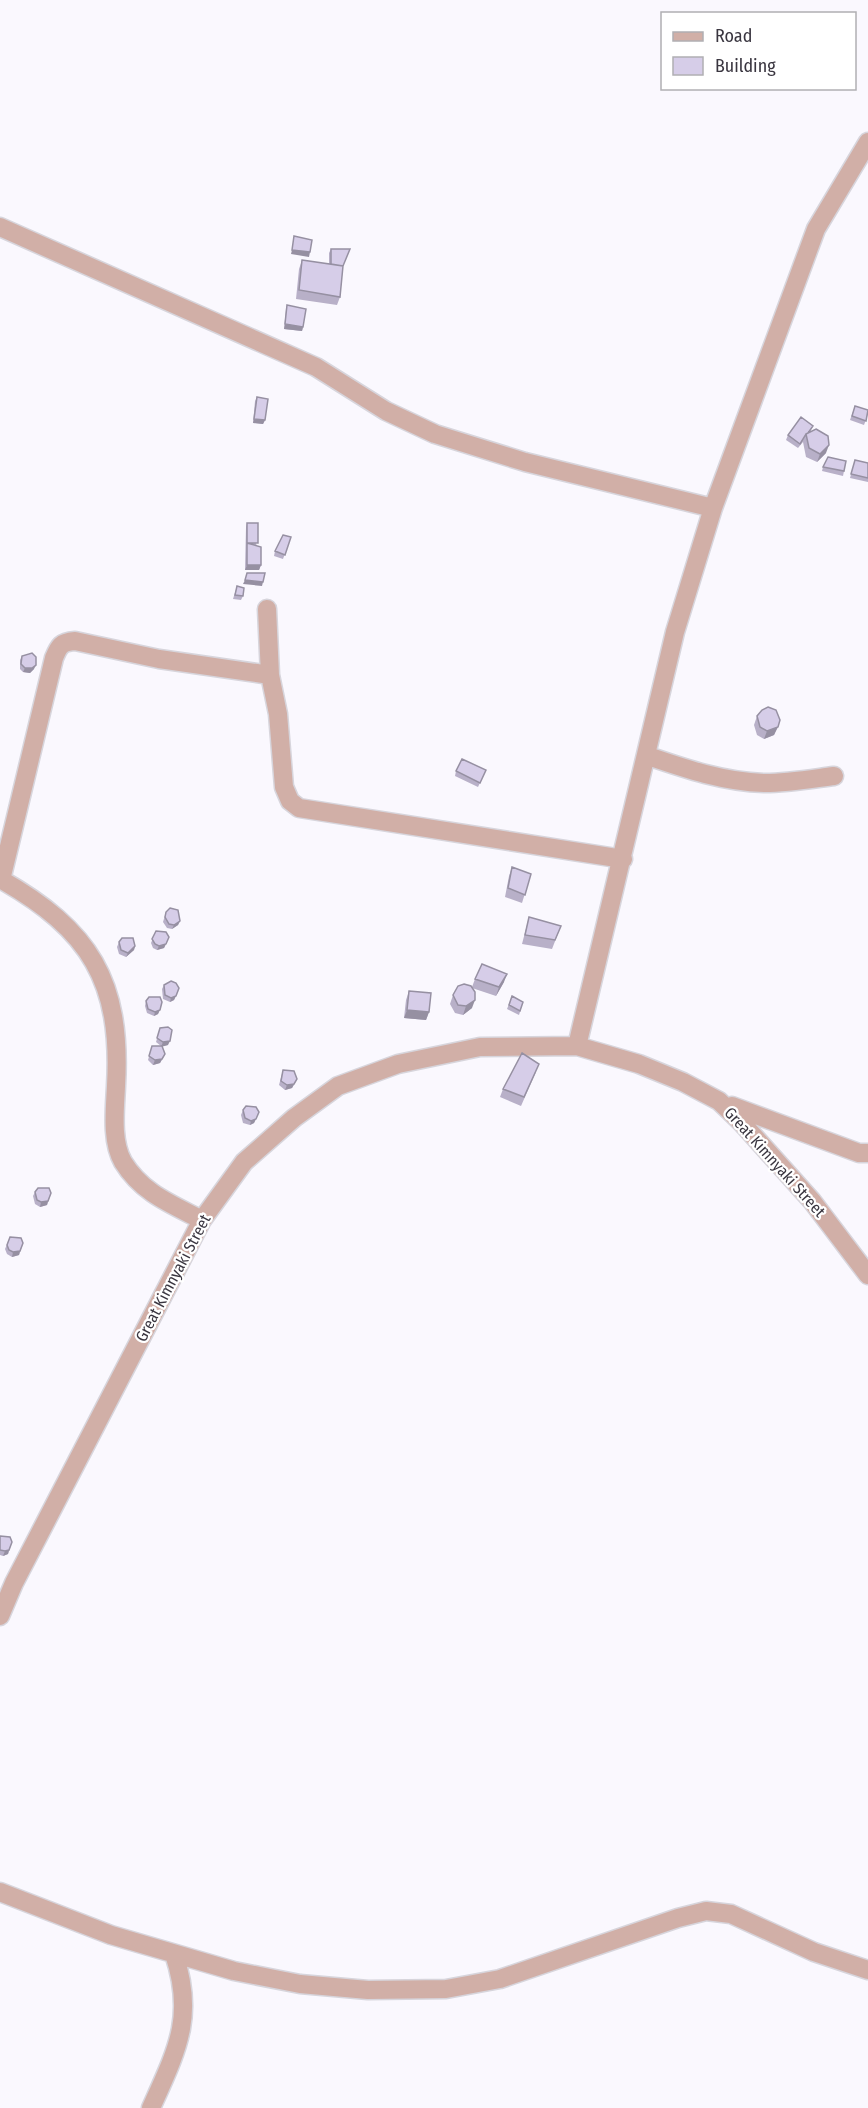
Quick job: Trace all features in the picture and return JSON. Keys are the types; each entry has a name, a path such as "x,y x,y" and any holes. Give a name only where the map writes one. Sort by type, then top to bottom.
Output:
{"street":[{"path":"577,1046 648,756 675,632 713,508 816,228 868,142"},
{"path":"0,227 316,367 386,411 435,434 525,462 713,508"},
{"path":"267,609 270,675 278,714 284,787 290,801 300,808 623,859"},
{"path":"202,1220 155,1196 137,1182 122,1159 115,1124 117,1079 113,1010 99,970 82,941 54,914 1,879 54,658 59,646 65,641 75,640 159,659 270,675"},
{"path":"648,756 715,777 743,781 764,783 834,776"},
{"name":"Great Kimnyaki Street","path":"0,1616 14,1583 202,1220 244,1162 294,1118 338,1086 398,1064 480,1047 577,1046 639,1065 683,1082 719,1101 742,1123 812,1201 868,1275"},
{"path":"719,1101 859,1154 868,1154"},
{"path":"0,1892 111,1935 234,1971 300,1984 368,1990 446,1989 500,1979 678,1918 706,1911 731,1914 814,1952 868,1970"},
{"path":"151,2108 179,2036 185,2006 182,1979 174,1954"}],"building":[{"path":"294,236 312,240 310,252 292,250"},
{"path":"331,249 350,249 343,266 331,264"},
{"path":"302,260 343,266 340,297 299,290"},
{"path":"287,305 306,309 303,327 285,324"},
{"path":"257,397 268,399 265,420 254,419"},
{"path":"855,406 868,410 866,421 852,416"},
{"path":"801,417 813,426 800,444 788,435"},
{"path":"816,429 828,436 829,445 820,454 809,448 806,434"},
{"path":"828,457 846,461 844,471 823,467"},
{"path":"855,460 868,463 868,478 851,474"},
{"path":"247,523 258,523 258,543 247,543"},
{"path":"283,535 291,537 285,555 275,551"},
{"path":"247,543 261,547 261,565 247,565"},
{"path":"247,573 265,573 263,582 245,580"},
{"path":"237,586 244,588 243,596 235,595"},
{"path":"32,653 36,657 36,665 32,668 25,668 21,664 22,656"},
{"path":"768,707 776,710 780,720 778,727 767,731 760,727 757,716"},
{"path":"462,759 486,770 480,783 456,771"},
{"path":"512,867 531,874 525,895 508,888"},
{"path":"170,908 178,910 180,921 174,925 169,924 165,917"},
{"path":"529,917 561,926 555,940 525,935"},
{"path":"156,931 166,932 169,937 166,944 159,946 155,944 152,939"},
{"path":"122,938 133,938 135,946 128,953 121,950 119,942"},
{"path":"482,964 507,974 499,987 475,979"},
{"path":"171,981 179,988 176,996 171,998 165,995 164,985"},
{"path":"464,984 471,986 475,992 475,1000 466,1006 458,1005 453,995 458,986"},
{"path":"409,991 431,993 429,1012 407,1010"},
{"path":"512,996 523,1002 520,1011 509,1005"},
{"path":"149,997 160,997 162,1002 160,1010 155,1012 148,1009 146,1001"},
{"path":"168,1027 172,1030 170,1041 163,1042 157,1038 160,1028"},
{"path":"152,1046 162,1046 165,1054 162,1059 155,1060 149,1056"},
{"path":"522,1053 539,1064 524,1097 503,1089"},
{"path":"283,1070 294,1071 297,1079 294,1084 287,1085 281,1081"},
{"path":"246,1106 256,1107 259,1112 256,1119 251,1121 245,1118 243,1110"},
{"path":"38,1188 49,1188 51,1193 48,1201 37,1200 35,1192"},
{"path":"10,1237 21,1238 23,1243 20,1251 9,1250 7,1245"},
{"path":"0,1536 10,1537 12,1542 9,1550 0,1550"}]}
